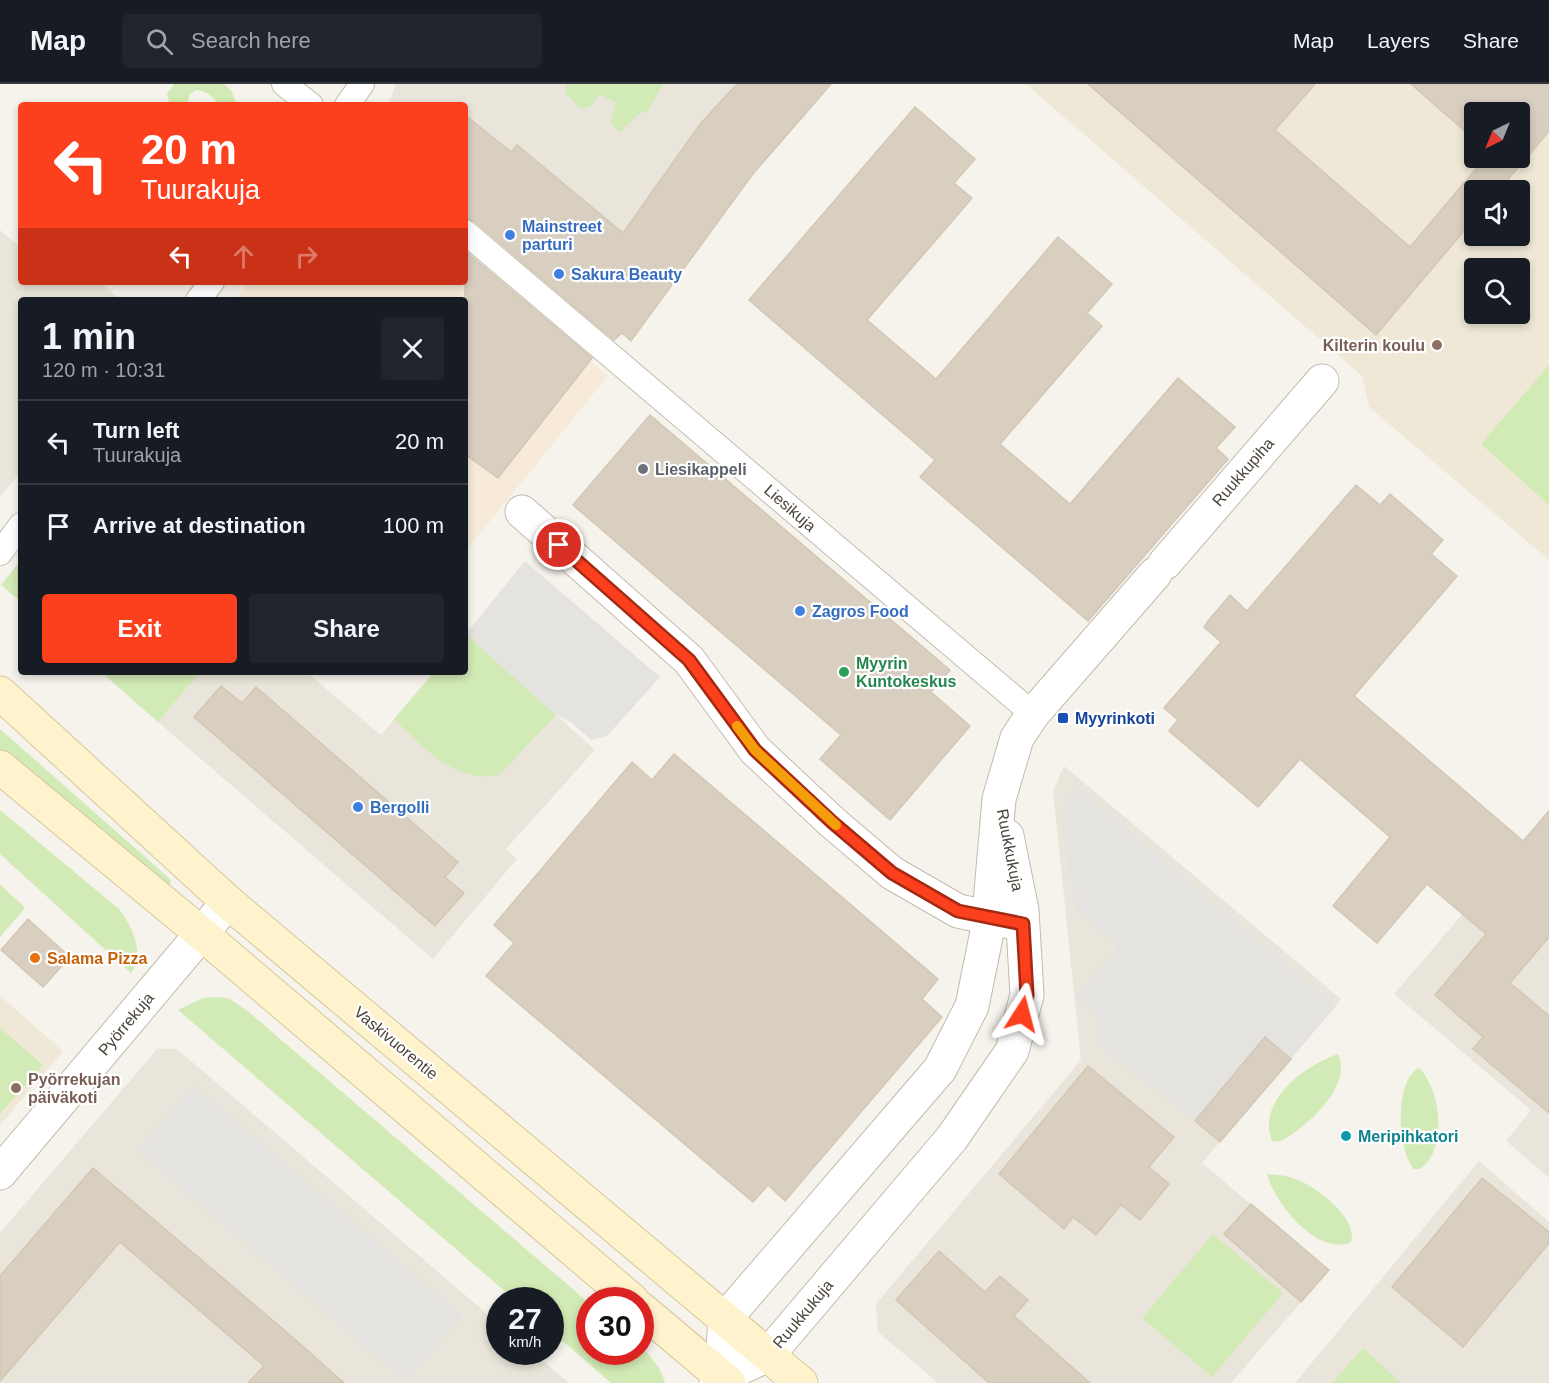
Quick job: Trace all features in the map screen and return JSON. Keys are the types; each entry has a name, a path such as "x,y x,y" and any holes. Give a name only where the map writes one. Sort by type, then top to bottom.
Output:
{"main road":[{"name":"Vaskivuorentie","path":"0,693 228,902 801,1383"},
{"path":"0,767 202,934 617,1287"},
{"path":"654,1320 722,1381"}],"street":[{"path":"284,84 307,102"},
{"path":"349,102 362,84"},
{"name":"Liesikuja","path":"468,235 1033,714"},
{"path":"200,297 210,285"},
{"name":"Ruukkupiha","path":"1073,669 1322,381"},
{"path":"522,512 689,660 755,750 832,822 892,873 958,911 1023,924"},
{"path":"0,553 18,529"},
{"name":"Ruukkukuja","path":"726,1319 940,1069 972,1006 989,918 999,799 1017,738 1033,714 1073,669"},
{"name":"Ruukkukuja","path":"722,1381 768,1355 952,1138 1012,1051 1027,995 1022,910 999,799"},
{"name":"Pyörrekuja","path":"0,1173 228,902"},
{"path":"722,1381 726,1319"}],"shaded area":[{"path":"396,84 831,84 752,175 631,341 528,260 468,208 468,102 389,102"},
{"name":"Kilterin koulu","path":"1026,84 1549,84 1549,560 1369,407 1362,376"},
{"path":"0,230 18,245 18,285 104,285 118,297 18,297 18,475 0,497"},
{"path":"468,284 589,360 608,376 468,548 468,297 237,297 246,285"},
{"path":"525,561 660,677 607,736 591,740 571,722 556,715 468,636 468,632"},
{"path":"468,636 595,750 506,849 517,859 433,959 158,722 197,675 310,675 381,735 431,675 468,675"},
{"path":"1064,766 1341,999 1202,1163 1329,1270 1231,1383 938,1383 878,1332 876,1304 1081,1060 1053,791"},
{"path":"1077,787 1336,1006 1291,1059 1265,1038 1195,1121 1096,1044 1098,1016 1075,997 1118,946 1076,909 1062,828 1064,804"},
{"path":"1549,813 1549,1178 1506,1141 1531,1110 1394,994"},
{"name":"Pyörrekujan päiväkoti","path":"0,996 63,1051 0,1125"},
{"path":"157,1049 177,1049 486,1313 486,1365 548,1365 569,1383 0,1383 0,1233"},
{"path":"194,1085 463,1316 406,1382 137,1150"},
{"path":"1479,1161 1549,1222 1549,1383 1295,1383"}],"green space":[{"path":"174,84 224,84 231,90 236,102 216,102 209,94 196,90 190,94 188,102 169,102 167,94"},
{"path":"566,84 663,84 648,111 639,114 620,132 610,123 616,103 599,94 591,106 581,109 566,94"},
{"path":"1549,365 1549,505 1481,444"},
{"path":"18,564 18,599 1,585"},
{"path":"468,636 556,715 499,775 483,776 468,774 441,761 394,719 431,675 468,675"},
{"path":"104,675 197,675 158,722"},
{"path":"0,729 170,879 168,886 0,754"},
{"path":"0,810 119,909 132,931 137,949 135,966 131,973 0,854"},
{"path":"0,884 25,908 0,937"},
{"path":"203,998 230,999 250,1013 576,1292 576,1353 564,1342 564,1287 500,1287 178,1010"},
{"path":"0,1028 43,1065 0,1114"},
{"path":"1338,1054 1341,1066 1339,1080 1324,1105 1301,1128 1279,1142 1272,1141 1269,1126 1271,1112 1277,1098 1287,1086 1312,1066"},
{"path":"1419,1068 1427,1078 1432,1090 1436,1104 1438,1134 1429,1160 1420,1169 1414,1169 1404,1148 1401,1116 1405,1086 1411,1075"},
{"path":"1267,1174 1281,1175 1303,1182 1323,1195 1342,1213 1348,1223 1352,1233 1351,1242 1338,1245 1325,1242 1311,1234 1299,1224 1278,1199"},
{"path":"1213,1234 1283,1293 1212,1377 1142,1318"},
{"path":"1363,1348 1401,1383 1332,1383"},
{"path":"654,1360 665,1383 611,1383 590,1365 654,1365"}],"building":[{"path":"737,84 831,84 752,175 631,341 622,333 614,340 474,221 468,219 468,117 511,152 517,145 623,233 701,123"},
{"path":"1088,84 1315,84 1275,130 1410,247 1464,183 1464,231 1376,335"},
{"path":"1411,84 1549,84 1549,131 1530,153 1530,102 1464,102 1464,130"},
{"path":"915,107 975,159 954,183 972,198 867,320 936,379 1058,237 1112,284 1087,313 1102,326 1000,444 1070,504 1178,378 1235,427 1216,448 1228,459 1088,621 920,477 935,460 749,300"},
{"path":"1477,168 1518,168 1507,180 1466,180"},
{"path":"468,254 592,358 498,478 468,456 468,297 465,297 465,285 468,285"},
{"path":"650,415 950,670 931,692 970,726 890,820 820,759 841,735 573,505"},
{"path":"1356,485 1380,505 1390,494 1443,540 1431,554 1457,576 1354,696 1523,841 1549,811 1549,937 1510,983 1549,1016 1549,1113 1473,1049 1483,1037 1435,995 1486,934 1427,884 1377,943 1333,906 1390,837 1300,759 1258,807 1169,731 1178,720 1164,708 1221,642 1204,627 1208,621 1230,595 1247,611"},
{"path":"221,686 242,703 256,687 458,862 445,877 464,893 435,926 194,717"},
{"path":"674,754 938,979 922,999 942,1017 785,1201 768,1185 753,1202 486,976 514,943 494,925 632,762 652,780"},
{"path":"28,919 70,957 43,987 1,950"},
{"path":"1265,1037 1291,1059 1220,1142 1195,1121"},
{"path":"1088,1066 1174,1137 1149,1167 1169,1184 1140,1220 1121,1205 1096,1235 1073,1217 1064,1229 999,1174"},
{"path":"93,1168 344,1383 248,1383 264,1366 120,1242 0,1381 0,1276"},
{"path":"1482,1178 1549,1232 1549,1243 1463,1347 1392,1287"},
{"path":"1251,1204 1329,1270 1301,1302 1224,1234"},
{"path":"939,1251 985,1292 1000,1276 1028,1300 1014,1316 1090,1383 989,1383 896,1300"}],"slow traffic":[{"path":"737,726 755,750 836,825"}],"place":[{"name":"Mainstreet parturi","path":"510,235"},
{"name":"Sakura Beauty","path":"559,274"},
{"name":"Kilterin koulu","path":"1437,345"},
{"name":"Liesikappeli","path":"643,469"},
{"name":"Zagros Food","path":"800,611"},
{"name":"Myyrin Kuntokeskus","path":"844,672"},
{"name":"Myyrinkoti","path":"1063,718"},
{"name":"Bergolli","path":"358,807"},
{"name":"Salama Pizza","path":"35,958"},
{"name":"Pyörrekujan päiväkoti","path":"16,1088"},
{"name":"Meripihkatori","path":"1346,1136"}],"route":[{"path":"559,545 689,660 755,750 832,822 892,873 958,911 1023,924 1027,995 1022,1014"}]}
